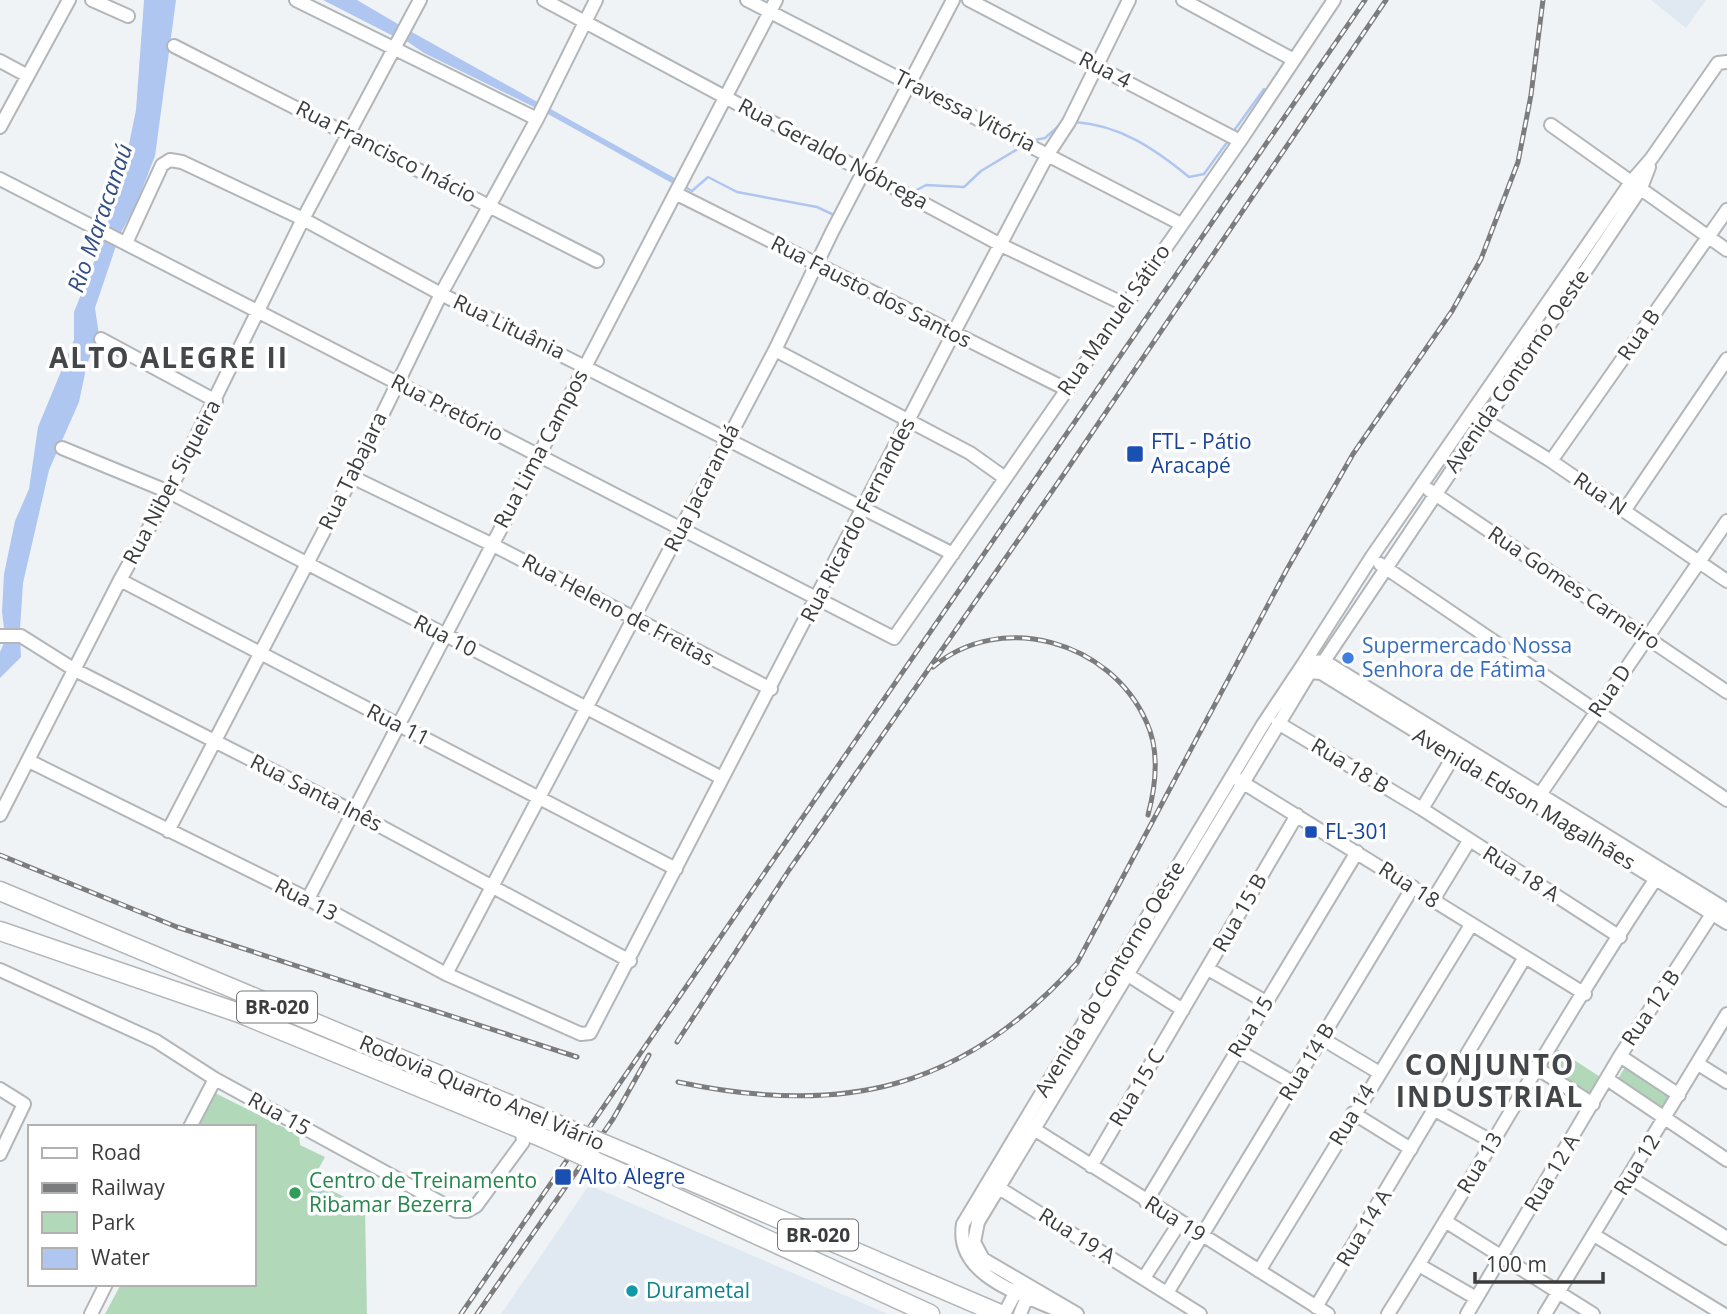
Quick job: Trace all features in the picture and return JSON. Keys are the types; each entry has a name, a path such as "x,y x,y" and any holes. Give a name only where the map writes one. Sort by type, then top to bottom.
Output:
{"highway":[{"name":"Rodovia Quarto Anel Viário","path":"0,891 1002,1314"},
{"name":"Rodovia Quarto Anel Viário","path":"0,931 239,1013 544,1138 930,1314"}],"street":[{"path":"0,127 69,0"},
{"path":"92,0 128,16"},
{"path":"296,0 537,119"},
{"name":"Rua Niber Siqueira","path":"0,815 120,580 216,401 303,219 420,0"},
{"name":"Rua Geraldo Nóbrega","path":"544,0 1001,245 1124,304"},
{"name":"Rua Tabajara","path":"169,831 352,477 441,294 537,119 596,0"},
{"name":"Travessa Vitória","path":"747,0 1181,224"},
{"name":"Rua Lima Campos","path":"308,900 776,0"},
{"name":"Rua Jacarandá","path":"446,974 491,884 540,797 775,350 953,0"},
{"name":"Rua 4","path":"968,0 1240,141"},
{"name":"Rua Ricardo Fernandes","path":"584,1035 590,1034 630,961 953,334 1048,154 1069,122 1129,0"},
{"path":"1183,0 1294,60"},
{"name":"Rua Manuel Sátiro","path":"894,638 1240,141 1334,0"},
{"name":"Rua Francisco Inácio","path":"174,46 350,133 597,261"},
{"path":"0,61 26,75"},
{"name":"Avenida Contorno Oeste","path":"1322,667 1385,566 1569,295 1651,159 1724,62"},
{"path":"1551,125 1727,250"},
{"name":"Rua Lituânia","path":"126,243 162,165 176,160 303,219 441,294 953,554"},
{"name":"Rua Pretório","path":"0,179 894,638"},
{"name":"Avenida Contorno Oeste","path":"1304,663 1371,558 1558,286 1636,185"},
{"name":"Rua Fausto dos Santos","path":"677,194 1066,389"},
{"name":"Rua B","path":"1551,461 1727,210"},
{"path":"1558,286 1569,295"},
{"path":"101,339 216,401"},
{"path":"775,350 908,423 970,453 1005,478"},
{"path":"1624,511 1727,359"},
{"name":"Rua N","path":"1470,413 1485,419 1551,461 1727,581"},
{"name":"Rua 10","path":"62,449 169,492 722,778"},
{"name":"Rua Heleno de Freitas","path":"352,477 491,544 771,689"},
{"name":"Rua Gomes Carneiro","path":"1421,484 1727,692"},
{"name":"Rua D","path":"1541,793 1727,521"},
{"path":"1371,558 1727,800"},
{"name":"Rua 11","path":"120,580 676,869"},
{"path":"1353,586 1366,595"},
{"path":"1341,604 1354,613"},
{"name":"Rua Santa Inês","path":"0,636 21,636 75,670 354,812 630,961"},
{"path":"1304,663 1322,667"},
{"name":"Avenida do Contorno Oeste","path":"1099,1010 1128,975 1177,894 1182,872 1304,663"},
{"name":"Avenida do Contorno Oeste","path":"1237,779 1310,673 1322,667"},
{"name":"Avenida Edson Magalhães","path":"1322,667 1722,914"},
{"name":"Rua 18 B","path":"1278,723 1422,809"},
{"path":"1422,809 1457,751"},
{"name":"Avenida Edson Magalhães","path":"1457,751 1541,793 1659,874"},
{"name":"Rua 13","path":"29,761 308,900 446,974 584,1035"},
{"name":"Rua 18","path":"1237,779 1585,993"},
{"name":"Rua 18 A","path":"1422,809 1620,937"},
{"name":"Rua 15 B","path":"1183,1010 1297,815"},
{"path":"1433,900 1469,841"},
{"name":"Rua 15","path":"1146,1202 1357,852"},
{"name":"Avenida do Contorno Oeste","path":"1024,1289 983,1259 974,1242 978,1222 993,1184 1099,1010 1165,887 1182,872"},
{"name":"Rua 13","path":"1388,1314 1493,1142 1535,1066 1585,993 1659,874"},
{"path":"1165,887 1177,894"},
{"name":"Rua 14 B","path":"1167,1293 1413,887"},
{"name":"Rua 12 B","path":"1593,1104 1620,1056 1722,914"},
{"name":"Rua 14","path":"1259,1271 1353,1112 1471,925"},
{"name":"Rua 14 A","path":"1322,1311 1412,1149 1525,957"},
{"path":"1208,969 1266,1002"},
{"name":"Rua 15","path":"0,970 156,1041 215,1079 456,1211 476,1206 523,1142 522,1129"},
{"path":"1128,975 1183,1010"},
{"name":"Rua 15 C","path":"1091,1166 1183,1010"},
{"name":"Rua 12","path":"1545,1314 1727,1014"},
{"path":"1321,1038 1378,1072"},
{"path":"1237,1050 1294,1083"},
{"path":"1620,1056 1679,1096"},
{"path":"1698,1064 1727,1082"},
{"path":"1535,1066 1593,1104"},
{"path":"191,1125 215,1079"},
{"path":"1607,1080 1727,1160"},
{"path":"0,1089 24,1104 0,1154"},
{"name":"Rua 12 A","path":"1466,1314 1593,1104"},
{"path":"1435,1110 1493,1142"},
{"path":"1353,1112 1412,1149"},
{"name":"Rua 19","path":"1029,1126 1322,1311"},
{"path":"1629,1178 1727,1238"},
{"name":"Rua 19 A","path":"993,1184 1144,1278 1192,1312"},
{"path":"1445,1221 1593,1314"},
{"path":"1144,1278 1180,1222"},
{"path":"1594,1235 1723,1314"},
{"path":"1419,1265 1476,1298"},
{"path":"91,1314 105,1286"},
{"path":"1002,1314 1024,1289"},
{"path":"1020,1314 1024,1289"},
{"path":"1024,1289 1067,1314"},
{"path":"1024,1289 1077,1314"}],"shaded area":[{"path":"1651,0 1706,0 1686,28"},
{"path":"589,1185 888,1314 501,1314"}],"green space":[{"path":"1557,1049 1605,1080 1593,1099 1544,1069"},
{"path":"1625,1067 1671,1095 1661,1110 1616,1082"},
{"name":"Centro de Treinamento Ribamar Bezerra","path":"215,1093 299,1135 300,1145 325,1157 312,1181 365,1207 367,1314 105,1314 120,1286 256,1286 256,1125 200,1125"}],"water":[{"name":"Rio Maracanaú","path":"144,0 176,0 155,156 136,205 119,236 106,228 121,183 136,110"},
{"path":"323,0 357,0 403,27 397,38"},
{"path":"410,31 541,104 538,109 424,53 405,40"},
{"path":"547,107 680,181 677,186 548,114 545,112"},
{"name":"Rio Maracanaú","path":"104,237 117,243 95,308 99,335 87,364 79,402 49,470 23,583 20,629 4,628 4,574 15,521 29,489 38,427 74,340 74,312"},
{"path":"7,636 20,636 21,657 0,678 0,652"},
{"path":"315,1189 342,1202 335,1215 308,1202"}],"waterway":[{"path":"1233,132 1264,89"},
{"path":"1075,122 1122,133 1163,157 1189,177 1204,174 1228,141"},
{"path":"1030,141 1045,138 1062,123"},
{"path":"911,193 926,185 964,187 981,171 1021,147"},
{"path":"685,187 692,191 708,177 737,192 817,207 836,216"}],"railway":[{"path":"461,1314 1365,0"},
{"path":"677,1042 789,870 1064,474 1386,0"},
{"path":"678,1082 738,1092 794,1096 846,1093 896,1083 944,1066 990,1040 1034,1006 1077,963 1286,571 1353,454 1452,311 1481,259 1518,162 1531,95 1543,0"},
{"path":"933,667 960,650 990,640 1021,638 1052,643 1081,654 1107,671 1129,693 1150,732 1155,768 1148,815"},
{"path":"0,855 177,927 577,1057"},
{"path":"477,1314 613,1119 649,1055"}],"place":[{"name":"FTL - Pátio Aracapé","path":"1135,454"},
{"name":"Supermercado Nossa Senhora de Fátima","path":"1348,658"},
{"name":"FL-301","path":"1311,832"},
{"name":"Alto Alegre","path":"563,1177"},
{"name":"Centro de Treinamento Ribamar Bezerra","path":"295,1193"},
{"name":"Durametal","path":"632,1291"}],"district":[{"name":"ALTO ALEGRE II","path":"169,358"},
{"name":"CONJUNTO INDUSTRIAL","path":"1490,1081"}]}
